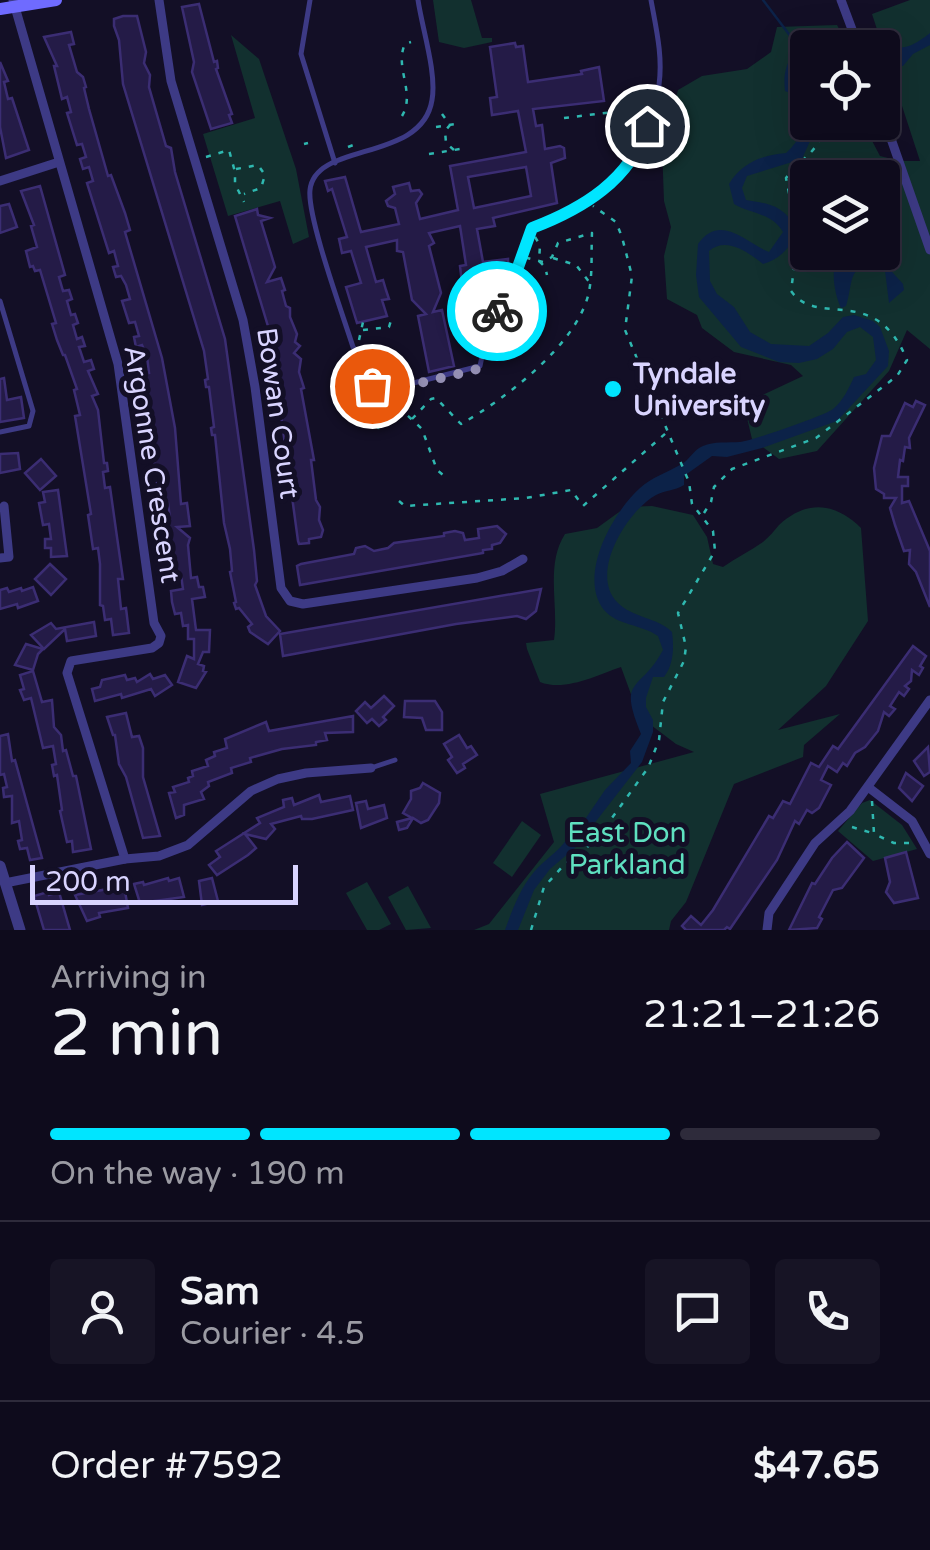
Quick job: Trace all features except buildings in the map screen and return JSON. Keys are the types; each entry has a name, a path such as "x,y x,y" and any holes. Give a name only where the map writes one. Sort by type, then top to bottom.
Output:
{"main road":[{"path":"9,5 56,0"}],"street":[{"name":"Bowan Court","path":"160,0 171,81 243,320 281,588 290,601 303,604 477,578 523,559"},
{"path":"841,0 853,30"},
{"name":"Argonne Crescent","path":"9,5 118,364 154,623 160,636 159,643 152,648 71,662 67,674 124,859"},
{"path":"891,140 930,250"},
{"path":"0,181 59,162"},
{"path":"0,558 9,557 4,506"},
{"path":"767,930 770,913 815,843 841,820 868,787 930,700"},
{"path":"5,883 124,859 159,856 188,845 251,791 278,779 371,768"},
{"path":"868,787 912,821 930,854"},
{"path":"0,866 20,930"}],"lane":[{"path":"310,0 301,54 335,163"},
{"path":"418,0 433,88 424,120 410,134 318,171 310,186 353,347 364,358 372,386 382,391 475,370 483,360 492,320 512,284 532,228 588,203 610,186 643,140 660,87 660,52 651,0"},
{"path":"0,301 33,411 30,426 0,432"},
{"path":"492,320 517,336 531,332"},
{"path":"371,768 395,760"}],"path":[{"path":"408,120 403,115 408,96 401,54 410,42"},
{"path":"564,118 653,108"},
{"path":"442,114 453,124"},
{"path":"436,127 453,124"},
{"path":"453,124 444,136 447,146 454,150"},
{"path":"703,514 714,487 732,469 816,438 897,376 907,360 902,346 882,321 864,313 816,307 797,300 791,291 798,238 786,178 813,154 819,140"},
{"path":"348,146 356,144"},
{"path":"429,154 460,149"},
{"path":"206,157 229,150 235,184 244,202"},
{"path":"234,169 258,165 265,175 261,188 242,194"},
{"path":"531,930 544,887 596,840 648,768 659,740 662,702 684,661 686,647 678,613 716,551 713,531 692,504 689,482 625,330 632,276 622,237 616,222 588,203"},
{"path":"530,232 538,240 539,261 547,275"},
{"path":"412,419 430,399 436,398 461,424 501,401 551,352 587,300 592,233 558,243 552,257"},
{"path":"521,257 539,261 552,257 576,265 590,283"},
{"path":"362,330 389,327 392,318"},
{"path":"353,347 358,342 362,322"},
{"path":"382,391 422,429 437,470 448,479"},
{"path":"378,429 395,393"},
{"path":"399,501 404,506 526,498 572,490 583,506 667,432"},
{"path":"872,801 874,834"},
{"path":"852,827 894,843 916,842"}],"green space":[{"path":"433,0 471,0 482,38 492,38 492,42 464,48 439,42"},
{"path":"910,0 930,0 930,349 907,330 889,371 817,451 779,459 752,439 746,414 756,398 803,376 791,365 734,352 702,328 697,315 667,299 664,256 671,227 664,201 662,147 678,90 702,76 747,69 771,52 777,27 837,25 840,30 790,30 790,140 872,140 880,156 896,160 790,160 790,270 900,270 900,161 920,161 900,100 900,30 877,30 872,14"},
{"path":"231,35 259,59 296,169 309,237 293,244 280,201 228,216 203,134 255,118"},
{"name":"East Don Parkland","path":"652,506 693,515 707,537 713,564 723,567 763,542 800,511 831,509 861,528 868,621 826,686 778,730 840,714 804,745 803,757 734,784 686,902 669,930 474,930 489,924 554,842 540,794 694,752 676,744 639,716 621,667 581,681 550,685 540,682 527,649 526,643 554,640 554,572 565,534 597,528 626,507"},
{"path":"870,800 902,825 917,849 873,861 838,831 862,803"},
{"path":"522,821 541,835 512,877 493,863"},
{"path":"367,882 391,924 379,930 367,930 346,893"},
{"path":"408,886 431,928 406,930 388,897"}],"water":[{"path":"930,33 930,45 913,54 903,66 900,47"},
{"path":"790,59 790,93 785,91"},
{"path":"797,140 810,140 802,159 747,176 742,188 746,200 772,205 788,216 790,244 781,255 763,264 737,247 716,247 709,251 710,281 750,332 771,344 809,346 843,317 854,315 873,321 880,327 889,351 888,366 837,421 762,448 727,457 712,456 684,476 684,485 659,493 645,503 624,528 609,560 609,590 623,607 672,632 670,667 664,677 653,677 646,698 653,732 642,762 576,847 550,869 534,890 518,930 505,930 529,878 573,837 605,790 631,763 630,751 641,734 631,693 663,650 658,636 604,610 594,580 602,545 619,512 645,484 683,463 703,446 747,441 833,409 854,377 866,374 876,360 873,337 860,327 847,332 833,349 817,359 779,362 741,347 699,297 698,244 706,235 724,230 769,252 783,232 767,217 734,204 729,184 753,161 786,153"},
{"path":"835,270 858,270 846,306 841,308 836,295"},
{"path":"890,270 904,290 889,303 885,271"}],"waterway":[{"path":"763,0 790,36"}],"way so far":[{"path":"372,386 382,392 475,370 483,360 488,328 497,311"}],"place":[{"name":"Tyndale University","path":"613,389"}],"route":[{"path":"497,311 512,284 532,228 588,203 610,186 643,140 647,126"}]}
